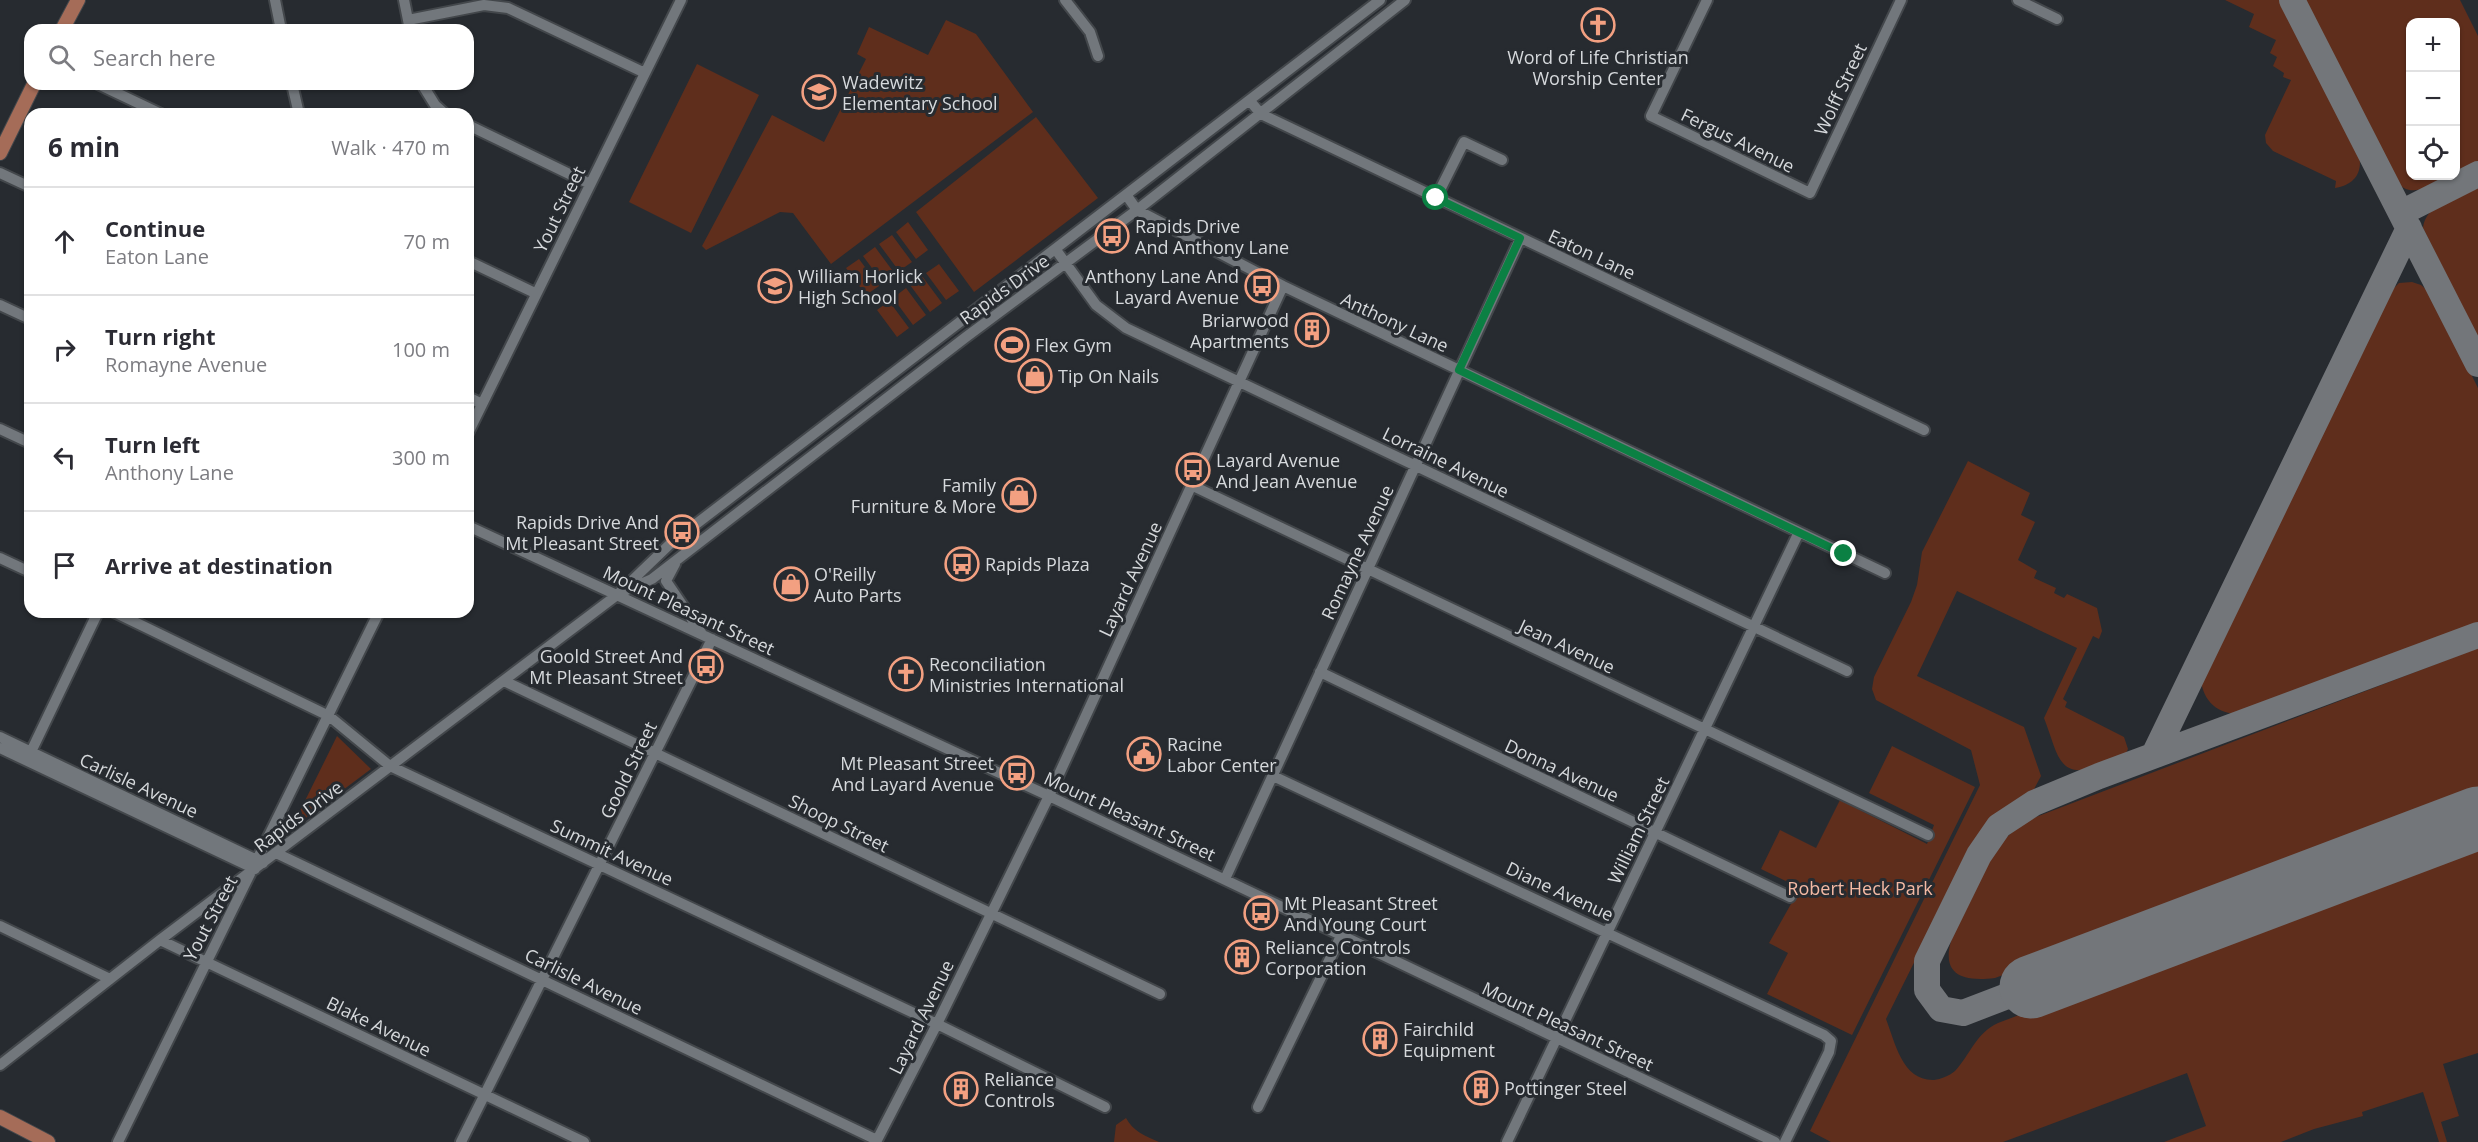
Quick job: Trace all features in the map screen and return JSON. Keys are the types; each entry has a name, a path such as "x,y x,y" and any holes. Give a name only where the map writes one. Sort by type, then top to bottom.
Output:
{"main road":[{"path":"65,24 78,0"},
{"path":"0,153 31,90"},
{"path":"0,1117 48,1142"}],"street":[{"path":"275,0 280,24"},
{"path":"404,0 409,24"},
{"name":"Yout Street","path":"474,421 681,0"},
{"path":"1065,0 1090,32 1098,56"},
{"name":"Rapids Drive","path":"0,1065 259,864 617,594 670,544 1380,0"},
{"name":"Rapids Drive","path":"617,594 652,579 1137,210 1406,0"},
{"name":"Fergus Avenue","path":"1707,0 1651,116 1810,193"},
{"name":"Wolff Street","path":"1810,193 1901,0"},
{"path":"2018,0 2057,19"},
{"path":"413,24 484,5 496,5 514,10 645,73"},
{"path":"1353,21 1363,33"},
{"path":"111,90 148,108"},
{"path":"293,90 298,108"},
{"path":"425,90 439,108"},
{"name":"Eaton Lane","path":"1250,101 1261,114 1924,430"},
{"path":"474,128 590,184"},
{"path":"1436,198 1464,142 1502,160"},
{"path":"0,173 24,184"},
{"name":"Anthony Lane","path":"1127,196 1137,210 1283,286 1885,573"},
{"name":"Romayne Avenue","path":"1225,879 1520,238"},
{"name":"Lorraine Avenue","path":"1056,250 1096,305 1116,321 1847,671"},
{"path":"474,264 535,293"},
{"name":"Layard Avenue","path":"877,1141 938,1024 990,913 1049,796 1283,286"},
{"path":"0,304 24,316"},
{"path":"474,400 482,404"},
{"path":"0,429 24,440"},
{"name":"Jean Avenue","path":"1191,485 1928,835"},
{"name":"Mount Pleasant Street","path":"474,529 1049,796 1775,1142"},
{"name":"William Street","path":"1507,1142 1799,532"},
{"path":"680,557 666,581 707,637"},
{"path":"0,558 24,569"},
{"path":"29,756 95,618"},
{"name":"Summit Avenue","path":"126,618 330,716 390,766 938,1024 1105,1107"},
{"name":"Yout Street","path":"118,1142 206,961 259,864 376,618"},
{"name":"Goold Street","path":"461,1142 655,753 707,637"},
{"name":"Donna Avenue","path":"1320,672 1790,897"},
{"name":"Shoop Street","path":"504,681 1160,994"},
{"name":"Carlisle Avenue","path":"0,737 29,756 259,864"},
{"name":"Carlisle Avenue","path":"0,748 29,756"},
{"name":"Diane Avenue","path":"1273,776 1824,1035 1831,1041 1829,1052 1785,1142"},
{"name":"Carlisle Avenue","path":"276,853 877,1141"},
{"path":"0,926 110,979"},
{"path":"1258,1107 1341,936"},
{"name":"Blake Avenue","path":"160,940 584,1142"}],"green space":[{"path":"2225,0 2280,0 2359,155 2360,167 2352,181 2335,188 2336,181 2273,151 2266,143 2265,135 2291,80 2283,77 2284,73 2273,66 2277,57 2270,53 2276,40 2249,27 2254,14"},
{"path":"2304,0 2460,0 2478,36 2478,162 2460,171 2460,18 2406,18 2406,180 2443,180 2430,187 2414,190 2401,186 2395,179"},
{"path":"946,20 976,34 1033,112 831,264 793,213 780,212 706,250 702,246 772,115 824,142 866,59 857,54 869,27 928,55"},
{"path":"697,64 759,95 691,233 629,202"},
{"path":"1036,117 1098,198 974,292 916,212"},
{"path":"2478,186 2478,340 2423,228 2425,220 2436,207"},
{"path":"908,222 928,250 916,259 896,232"},
{"path":"892,235 912,262 899,271 879,244"},
{"path":"875,247 895,274 883,283 863,256"},
{"path":"859,259 879,286 866,295 846,268"},
{"path":"939,264 959,291 946,300 926,273"},
{"path":"922,276 942,303 930,312 910,285"},
{"path":"2412,282 2421,285 2431,294 2478,388 2478,625 2246,712 2219,710 2203,691 2201,672 2386,296 2399,283"},
{"path":"906,288 926,315 913,325 893,298"},
{"path":"889,301 909,328 897,337 877,310"},
{"path":"1968,461 2030,493 2021,515 2035,522 2018,560 2037,571 2034,578 2056,588 2054,593 2064,598 2067,594 2097,608 2102,631 2099,639 2093,636 2063,699 2067,702 2065,707 2124,737 2128,749 2119,759 2090,769 2069,768 2062,762 2044,718 2077,648 1957,591 1917,676 2024,727 2041,776 2033,791 1996,816 1974,842 1886,1019 1897,1049 1907,1067 1923,1079 1934,1080 1945,1077 1955,1071 1984,1032 1998,1023 2478,841 2478,1053 2443,1064 2459,1116 2441,1122 2447,1142 2439,1142 2423,1092 2362,1112 2363,1116 2314,1129 2281,1142 2164,1142 2206,1126 2187,1073 2003,1142 1831,1142 1810,1131 1980,785 1971,750 1876,700 1872,689 1874,677 1911,602 1917,585 1922,552"},
{"path":"2478,648 2478,796 1995,978 1973,979 1958,974 1951,966 1949,955 1956,927 1984,869 2005,838 2031,819"},
{"path":"337,736 371,769 295,826 293,825"},
{"name":"Robert Heck Park","path":"1892,746 1975,787 1852,1035 1767,994 1788,953 1769,943 1800,888 1761,869 1780,830 1816,848 1840,800 1927,844 1934,825 1869,793"},
{"path":"1126,1118 1136,1130 1159,1142 1114,1142 1116,1125"}],"taxiway":[{"path":"2292,0 2478,364"},
{"path":"2401,213 2478,174"},
{"path":"2154,755 2409,228"},
{"path":"2031,987 1963,1013 1941,1009 1927,990 1927,961 1979,855 1999,826 2034,803 2099,776 2478,635"}],"runway":[{"path":"2031,987 2478,818"}],"place":[{"name":"Word of Life Christian Worship Center","path":"1598,25"},
{"name":"Wadewitz Elementary School","path":"819,92"},
{"name":"Rapids Drive And Anthony Lane","path":"1112,236"},
{"name":"William Horlick High School","path":"775,286"},
{"name":"Anthony Lane And Layard Avenue","path":"1262,286"},
{"name":"Briarwood Apartments","path":"1312,330"},
{"name":"Flex Gym","path":"1012,345"},
{"name":"Tip On Nails","path":"1035,376"},
{"name":"Layard Avenue And Jean Avenue","path":"1193,470"},
{"name":"Family Furniture & More","path":"1019,495"},
{"name":"Rapids Drive And Mt Pleasant Street","path":"682,532"},
{"name":"Rapids Plaza","path":"962,564"},
{"name":"O'Reilly Auto Parts","path":"791,584"},
{"name":"Goold Street And Mt Pleasant Street","path":"706,666"},
{"name":"Reconciliation Ministries International","path":"906,674"},
{"name":"Racine Labor Center","path":"1144,754"},
{"name":"Mt Pleasant Street And Layard Avenue","path":"1017,773"},
{"name":"Mt Pleasant Street And Young Court","path":"1261,913"},
{"name":"Reliance Controls Corporation","path":"1242,957"},
{"name":"Fairchild Equipment","path":"1380,1039"},
{"name":"Pottinger Steel","path":"1481,1088"},
{"name":"Reliance Controls","path":"961,1089"}],"route":[{"path":"1436,198 1520,238 1459,370 1844,554"}]}
